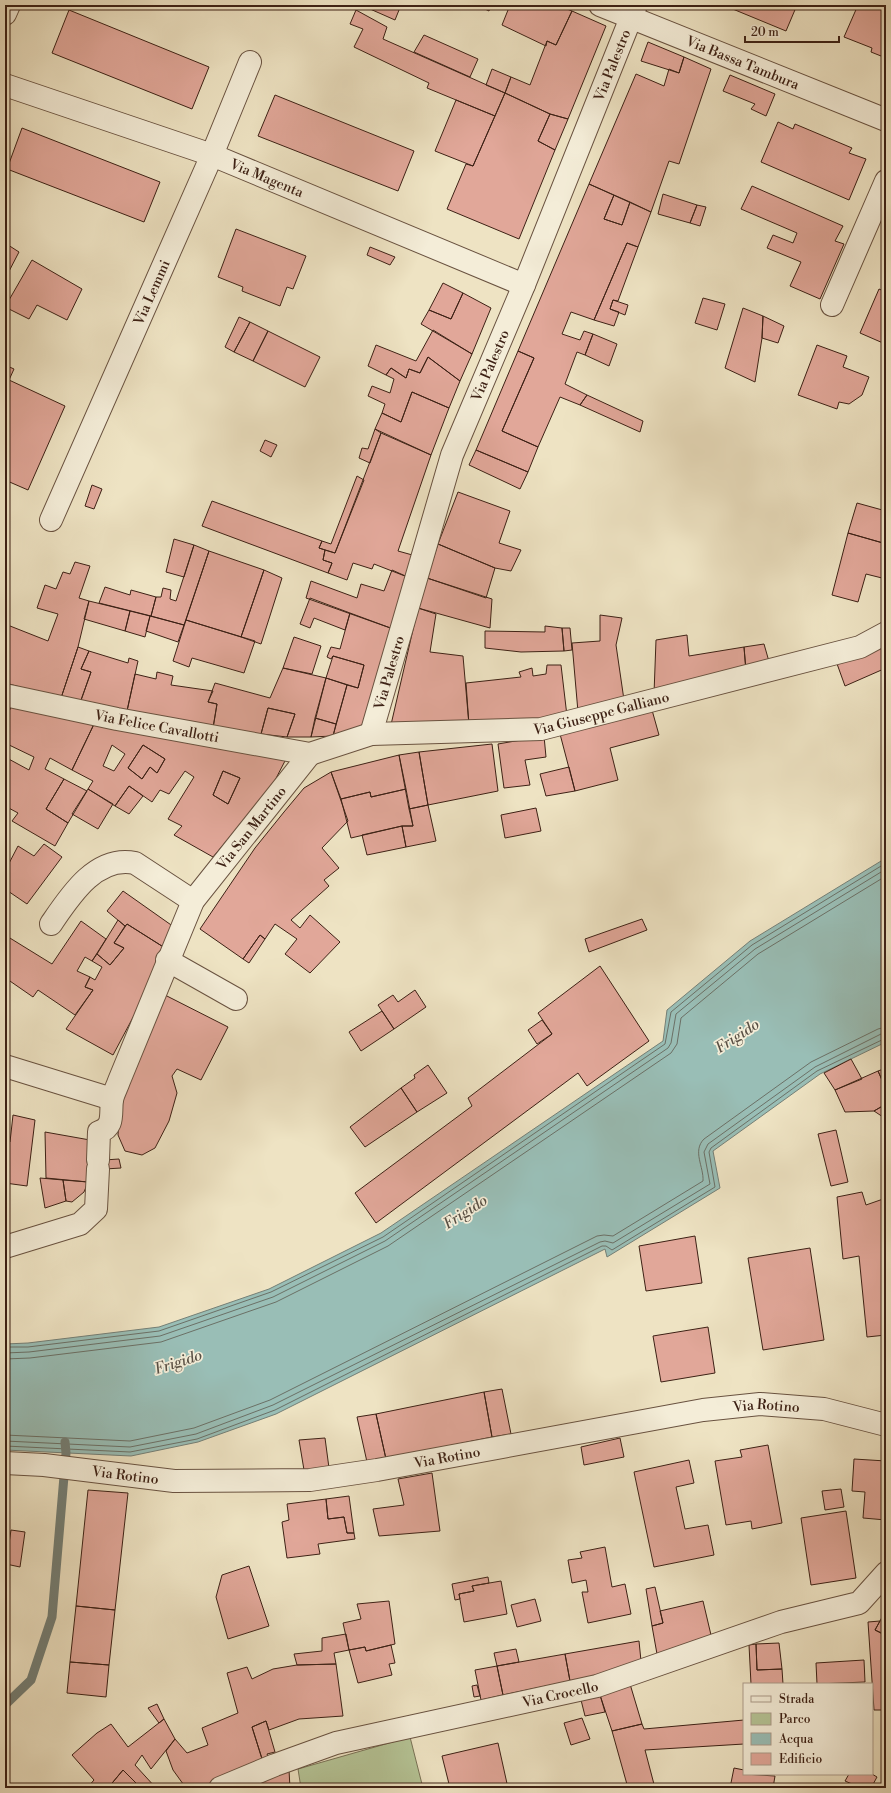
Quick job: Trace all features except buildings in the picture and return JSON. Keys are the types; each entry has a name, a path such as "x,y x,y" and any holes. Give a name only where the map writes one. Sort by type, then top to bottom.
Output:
{"street":[{"path":"5,14 9,5"},
{"name":"Via Bassa Tambura","path":"600,5 633,11 886,120"},
{"name":"Via Palestro","path":"371,734 452,455 524,285 633,11"},
{"name":"Via Lemmi","path":"50,520 212,155 250,62"},
{"name":"Via Magenta","path":"5,85 212,155 524,285"},
{"path":"832,305 886,181"},
{"name":"Via Giuseppe Galliano","path":"310,754 371,734 541,729 860,647 886,633"},
{"name":"Via Felice Cavallotti","path":"5,695 117,719 310,754"},
{"name":"Via San Martino","path":"167,960 193,901 310,754"},
{"path":"51,924 77,887 94,874 112,864 124,861 135,863 193,901"},
{"path":"5,1247 80,1224 96,1209 99,1132 106,1130 111,1123 115,1090 167,960 236,999"},
{"path":"5,1066 115,1090"},
{"name":"Via Rotino","path":"5,1463 52,1466 174,1481 310,1480 377,1470 703,1410 760,1404 824,1409 886,1425"},
{"name":"Via Crocello","path":"220,1788 275,1765 336,1743 597,1686 781,1622 859,1603 886,1573"}],"green space":[{"path":"410,1737 423,1788 301,1788 298,1769"}],"water":[{"name":"Frigido","path":"886,858 886,1042 820,1074 713,1151 720,1188 607,1257 605,1249 276,1414 198,1442 131,1456 5,1450 5,1344 28,1343 159,1327 269,1289 381,1233 663,1041 667,1010 750,941"}],"waterway":[{"path":"5,1705 31,1680 52,1617 66,1453 65,1442"}]}
